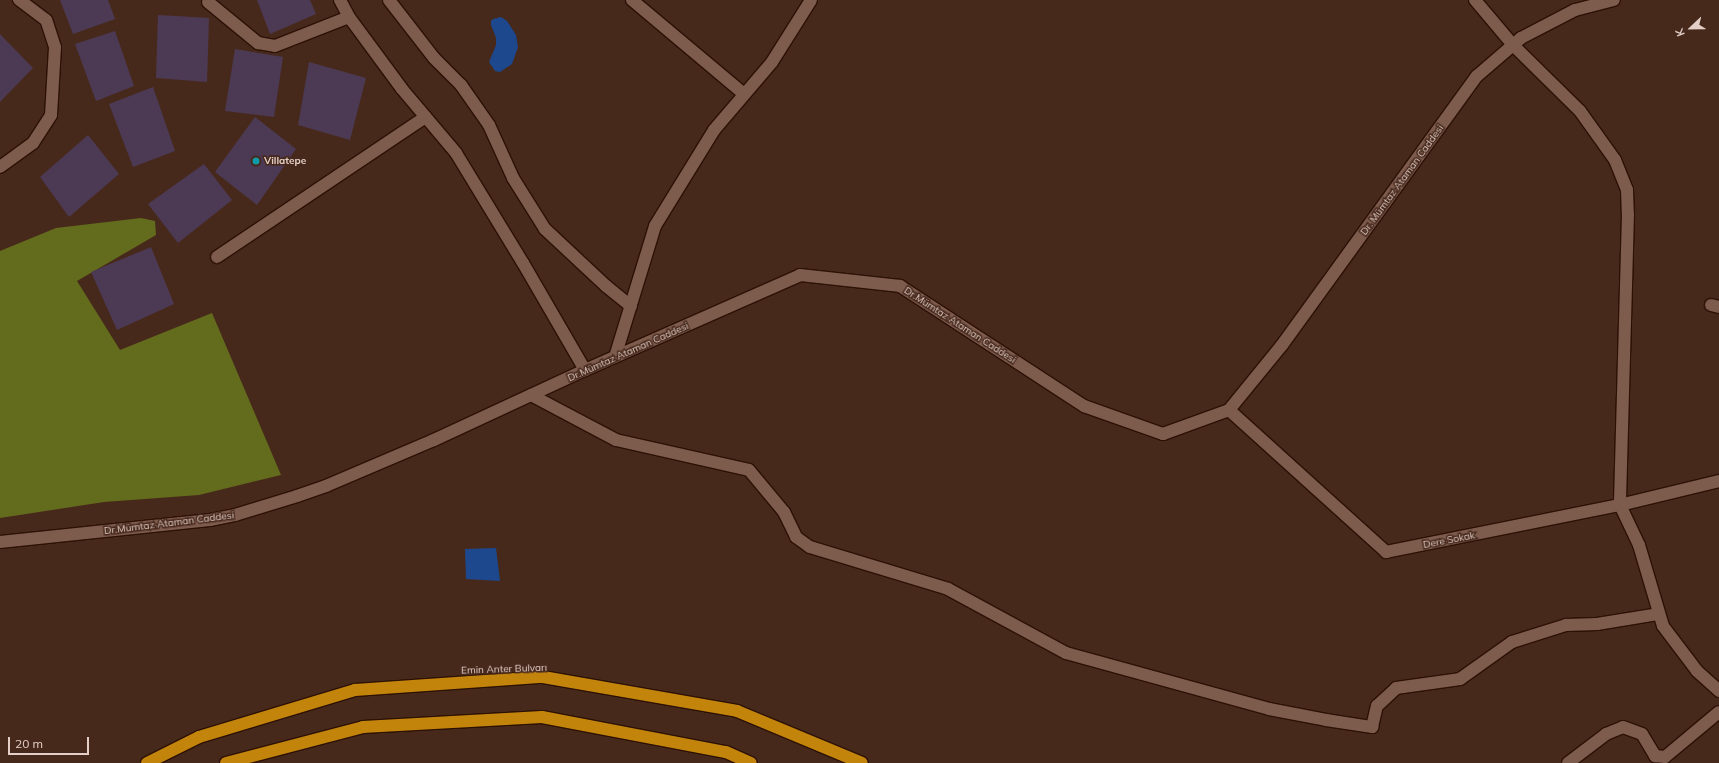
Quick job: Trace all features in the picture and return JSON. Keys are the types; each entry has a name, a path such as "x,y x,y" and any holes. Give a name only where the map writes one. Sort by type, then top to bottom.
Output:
{"highway":[{"name":"Emin Anter Bulvarı","path":"147,763 200,737 354,690 543,677 737,711 862,763"},
{"path":"226,763 363,727 542,717 726,752 751,763"}],"street":[{"path":"0,167 33,143 51,115 55,47 46,20 19,0"},
{"path":"340,0 349,17 402,89 456,153 523,263 585,370"},
{"path":"389,0 434,58 461,85 490,125 513,178 545,230 630,306"},
{"path":"632,0 744,94"},
{"path":"615,357 655,226 714,130 772,62 811,0"},
{"path":"1475,0 1513,45 1580,111 1615,160 1627,190 1628,214 1620,505 1639,545 1663,626 1697,671 1719,691"},
{"name":"Dr. Mümtaz Ataman Caddesi","path":"1229,410 1282,345 1477,76 1521,38 1574,10 1614,0"},
{"path":"208,2 258,43 275,46 349,17"},
{"path":"217,257 426,117"},
{"name":"Dr.Mümtaz Ataman Caddesi","path":"0,542 173,524 235,515 326,486 434,440 585,370 800,276 900,286 1084,406 1162,434 1229,410"},
{"path":"531,395 616,440 748,470 784,512 796,537 810,546 948,589 1066,653 1269,709 1372,727 1378,706 1396,688 1460,679 1512,642 1566,625 1597,624 1660,614"},
{"name":"Dere Sokak","path":"1229,410 1386,552 1620,505 1719,481"},
{"path":"1568,763 1606,734 1623,727 1642,734 1655,756 1665,757 1719,712"}],"green space":[{"path":"141,218 155,221 156,235 77,281 120,350 212,313 281,475 199,495 104,502 0,518 0,251 56,228"}],"water":[{"path":"501,17 507,21 516,35 518,47 512,64 500,72 495,71 489,62 496,45 496,38 491,21"},
{"path":"496,548 500,581 466,579 465,549"}],"building":[{"path":"60,0 108,0 115,19 73,34"},
{"path":"257,0 310,0 316,14 270,34"},
{"path":"158,15 209,18 207,82 156,78"},
{"path":"115,31 134,86 96,101 75,44"},
{"path":"0,34 33,68 0,102"},
{"path":"235,49 283,57 274,117 225,111"},
{"name":"Villatepe","path":"309,62 366,78 350,140 298,125"},
{"path":"153,87 175,151 133,167 109,104"},
{"name":"Villatepe","path":"255,117 296,149 257,205 215,172"},
{"path":"88,135 119,174 69,217 40,177"},
{"path":"204,164 232,200 178,243 148,204"},
{"path":"151,247 174,304 117,330 91,272"}],"place":[{"name":"Villatepe","path":"256,161"}]}
